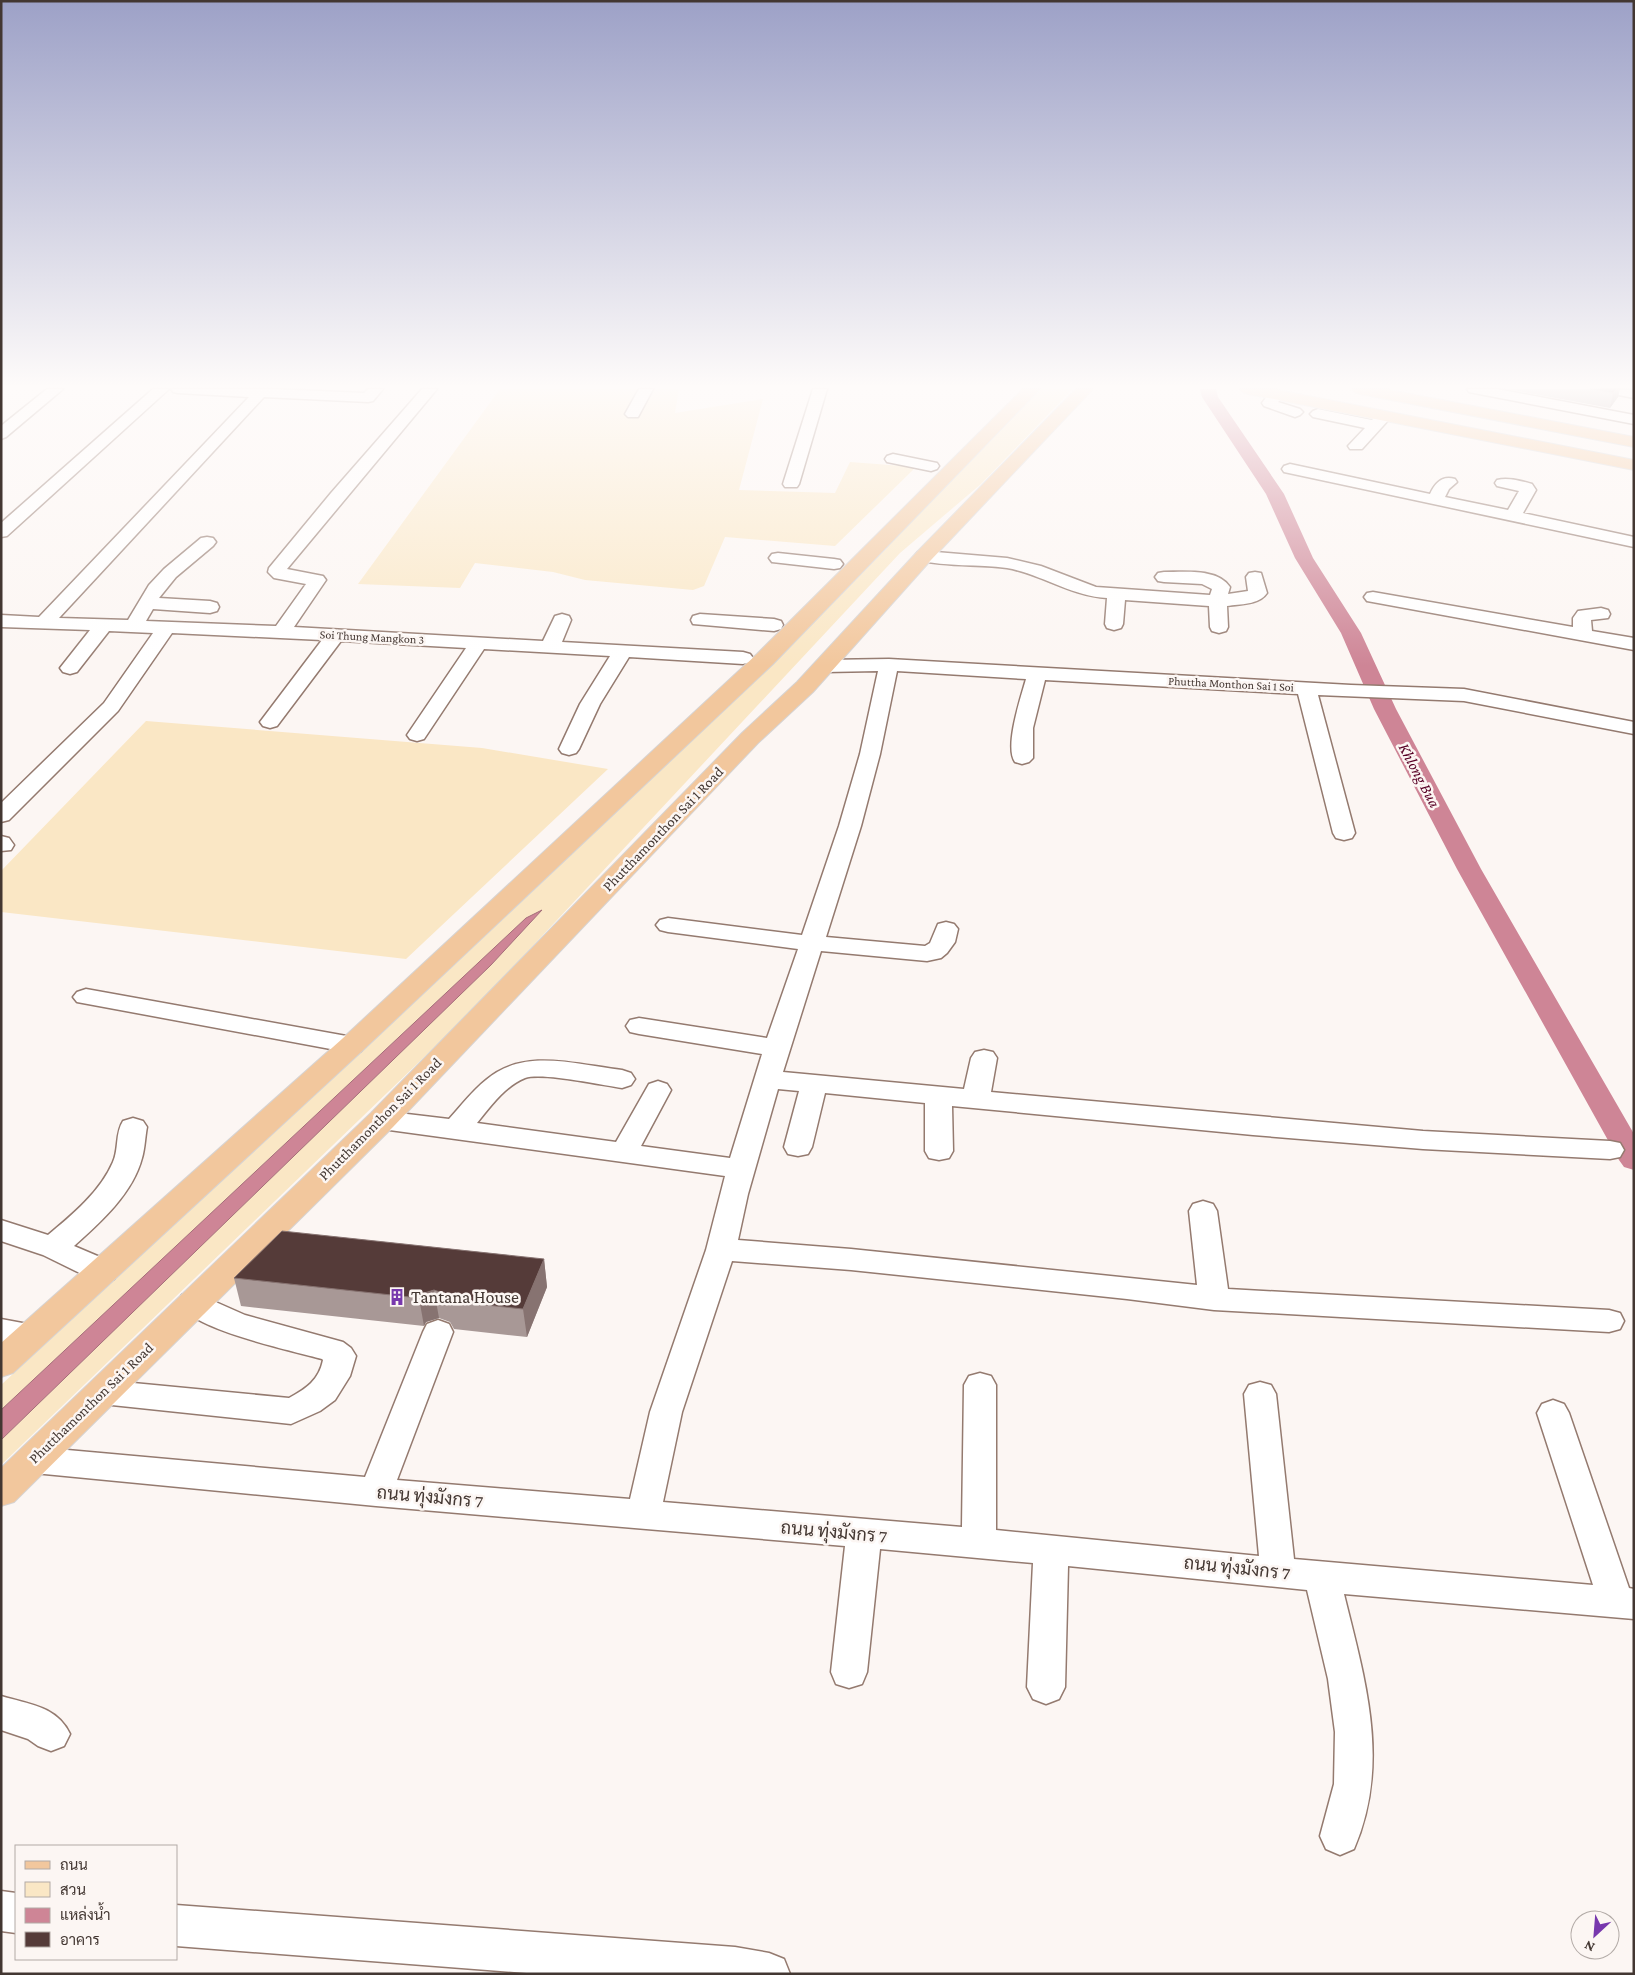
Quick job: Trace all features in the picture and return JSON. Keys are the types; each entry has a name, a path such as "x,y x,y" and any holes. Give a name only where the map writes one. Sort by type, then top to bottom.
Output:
{"main road":[{"path":"693,725 716,689 743,658 916,481"},
{"path":"1,1364 352,1045 765,659 941,481"},
{"name":"Phutthamonthon Sai 1 Road","path":"1,1490 382,1120 750,738 825,666 917,553 981,481"},
{"name":"Phutthamonthon Sai 1 Road","path":"750,738 798,674 991,481"}],"street":[{"path":"1,532 58,481"},
{"path":"44,623 177,481"},
{"path":"281,632 317,580 280,574 277,572 278,568 350,481"},
{"path":"1347,481 1634,542"},
{"path":"1436,500 1441,487 1449,482"},
{"path":"1503,483 1526,487 1528,490 1512,516"},
{"path":"134,626 155,589 207,542"},
{"path":"917,553 1007,563 1035,570 1092,592 1116,594 1219,615"},
{"path":"778,558 834,564"},
{"path":"1164,577 1217,583 1221,587 1219,615"},
{"path":"1171,614 1219,615 1258,593 1255,577"},
{"path":"1114,624 1116,594"},
{"path":"1373,597 1634,644"},
{"path":"147,603 210,607"},
{"path":"1583,635 1582,618 1585,615 1601,614"},
{"path":"550,647 562,620"},
{"path":"700,620 774,625"},
{"name":"Soi Thung Mangkon 3","path":"1,621 281,632 743,658"},
{"path":"70,668 104,625"},
{"path":"1,816 111,707 166,628"},
{"path":"270,722 336,635"},
{"path":"417,735 479,643"},
{"path":"569,749 590,704 624,650"},
{"path":"642,1515 666,1412 721,1250 741,1169 767,1079 850,826 870,754 889,665"},
{"name":"Phuttha Monthon Sai 1 Soi","path":"825,666 889,665 1350,691 1464,695 1634,728"},
{"path":"1022,758 1023,728 1037,673"},
{"path":"1306,688 1344,833"},
{"path":"668,925 811,943 927,954 941,947 946,929"},
{"path":"86,997 352,1045"},
{"path":"639,1026 777,1048"},
{"path":"976,1099 984,1058"},
{"path":"456,1128 495,1086 514,1073 526,1069 546,1069 622,1079"},
{"path":"767,1079 1423,1140 1610,1150"},
{"path":"798,1147 814,1084"},
{"path":"623,1154 658,1090"},
{"path":"938,1095 939,1151"},
{"path":"382,1120 456,1128 623,1154 741,1169"},
{"path":"53,1248 85,1220 117,1182 127,1161 133,1128"},
{"path":"1203,1211 1214,1299"},
{"path":"1,1230 53,1248 103,1271"},
{"path":"721,1250 772,1252 1078,1284 1152,1289 1214,1299 1609,1321"},
{"path":"102,1392 291,1411 310,1403 322,1395 338,1368 340,1356 332,1350 236,1324 193,1303"},
{"path":"1,1330 33,1335"},
{"path":"376,1492 438,1332"},
{"path":"979,1543 980,1385"},
{"path":"1260,1394 1278,1572"},
{"path":"1553,1413 1625,1603"},
{"name":"ถนน ทุ่งมังกร 7","path":"34,1460 376,1492 979,1543 1322,1577 1625,1603"},
{"path":"849,1672 864,1534"},
{"path":"1046,1687 1051,1550"},
{"path":"1322,1577 1350,1702 1353,1738 1353,1784 1340,1836"},
{"path":"1,1713 40,1725 51,1734"},
{"path":"1,1912 15,1913"},
{"path":"178,1925 735,1968 769,1974"}],"green space":[{"path":"433,481 741,481 739,490 835,493 841,481 901,481 835,546 725,537 704,586 693,590 585,580 553,572 475,563 460,588 358,584"},
{"path":"935,481 984,481 900,553 472,1011 1,1465 1,1440 491,965 541,911 526,918 1,1410 1,1385 533,891 832,604 886,549"},
{"path":"146,721 482,748 608,769 406,959 1,912 1,871"}],"water":[{"path":"542,910 491,965 1,1440 1,1410 526,918"}],"building":[{"path":"282,1231 544,1259 523,1309 449,1301 445,1294 434,1290 421,1294 419,1298 234,1278"}],"waterway":[{"name":"Khlong Bua","path":"1266,481 1275,494 1304,558 1351,633 1385,709 1469,869 1634,1160"}],"place":[{"name":"Tantana House","path":"397,1297"}]}
